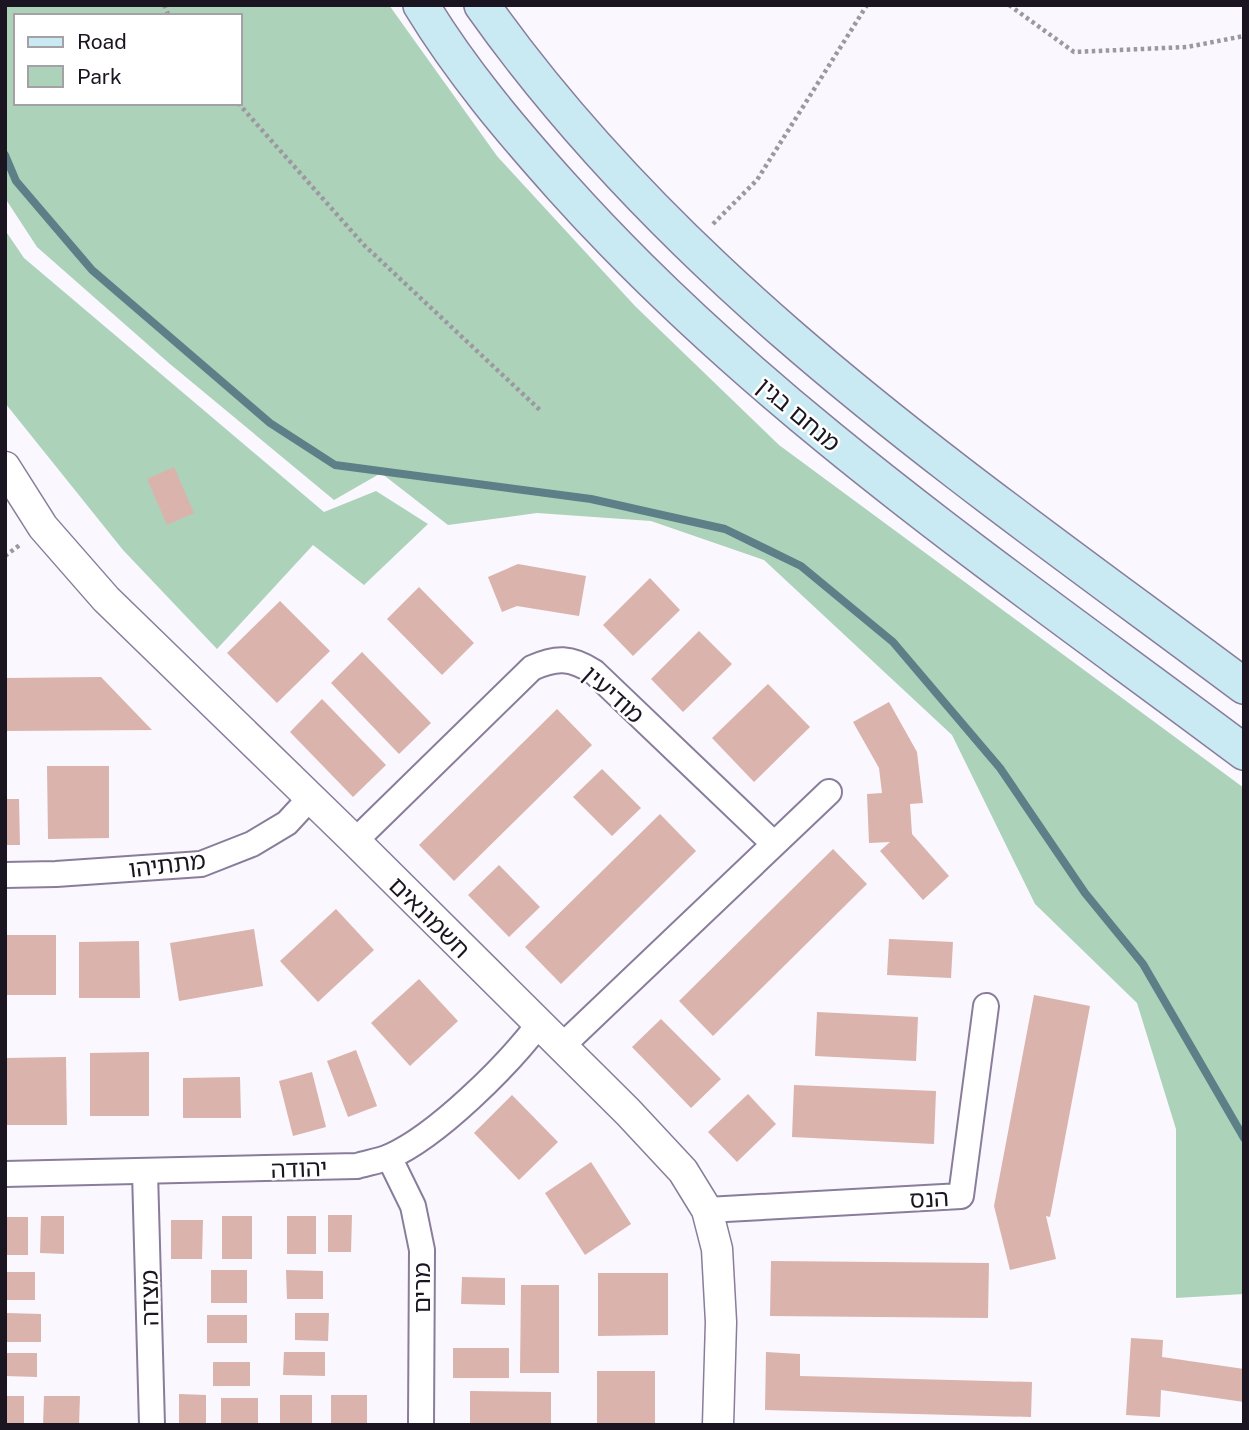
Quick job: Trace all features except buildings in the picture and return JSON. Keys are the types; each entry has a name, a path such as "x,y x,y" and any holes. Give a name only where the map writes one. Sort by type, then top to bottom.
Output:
{"main road":[{"name":"מנחם בגין","path":"421,5 487,100 535,157 645,277 704,332 826,438 1244,752"},
{"path":"482,5 575,123 695,251 859,397 1244,686"}],"street":[{"name":"חשמונאים","path":"5,467 43,527 106,599 355,841 683,1171 707,1210 717,1249 721,1322 718,1425"},
{"name":"מודיעין","path":"355,841 531,668 552,659 575,660 594,672 773,843"},
{"path":"561,1046 829,792"},
{"name":"מתתיהו","path":"5,875 201,864 252,844 287,823 310,798"},
{"name":"הנס","path":"707,1210 961,1196 986,1006"},
{"name":"יהודה","path":"5,1174 357,1166 389,1157 439,1124 496,1073 539,1024"},
{"name":"מרים","path":"389,1157 413,1206 422,1250 421,1425"},
{"name":"מצדה","path":"145,1172 152,1425"}],"path":[{"path":"695,251 699,238 757,180 867,5"},
{"path":"1009,5 1074,52 1188,47 1244,36"},
{"path":"240,105 364,245 541,411"}],"green space":[{"path":"5,5 389,5 497,156 635,306 779,445 1244,788 1244,1294 1176,1298 1176,1129 1137,1003 1035,904 952,735 764,560 651,521 537,513 448,525 381,473 334,500 170,364 37,247 5,198"},
{"path":"5,230 24,258 324,512 376,491 428,524 364,585 313,545 217,649 123,550 5,403"}],"waterway":[{"path":"5,155 16,181 92,270 270,423 335,465 591,499 725,529 801,566 893,642 1000,768 1085,893 1143,964 1244,1138"}]}
